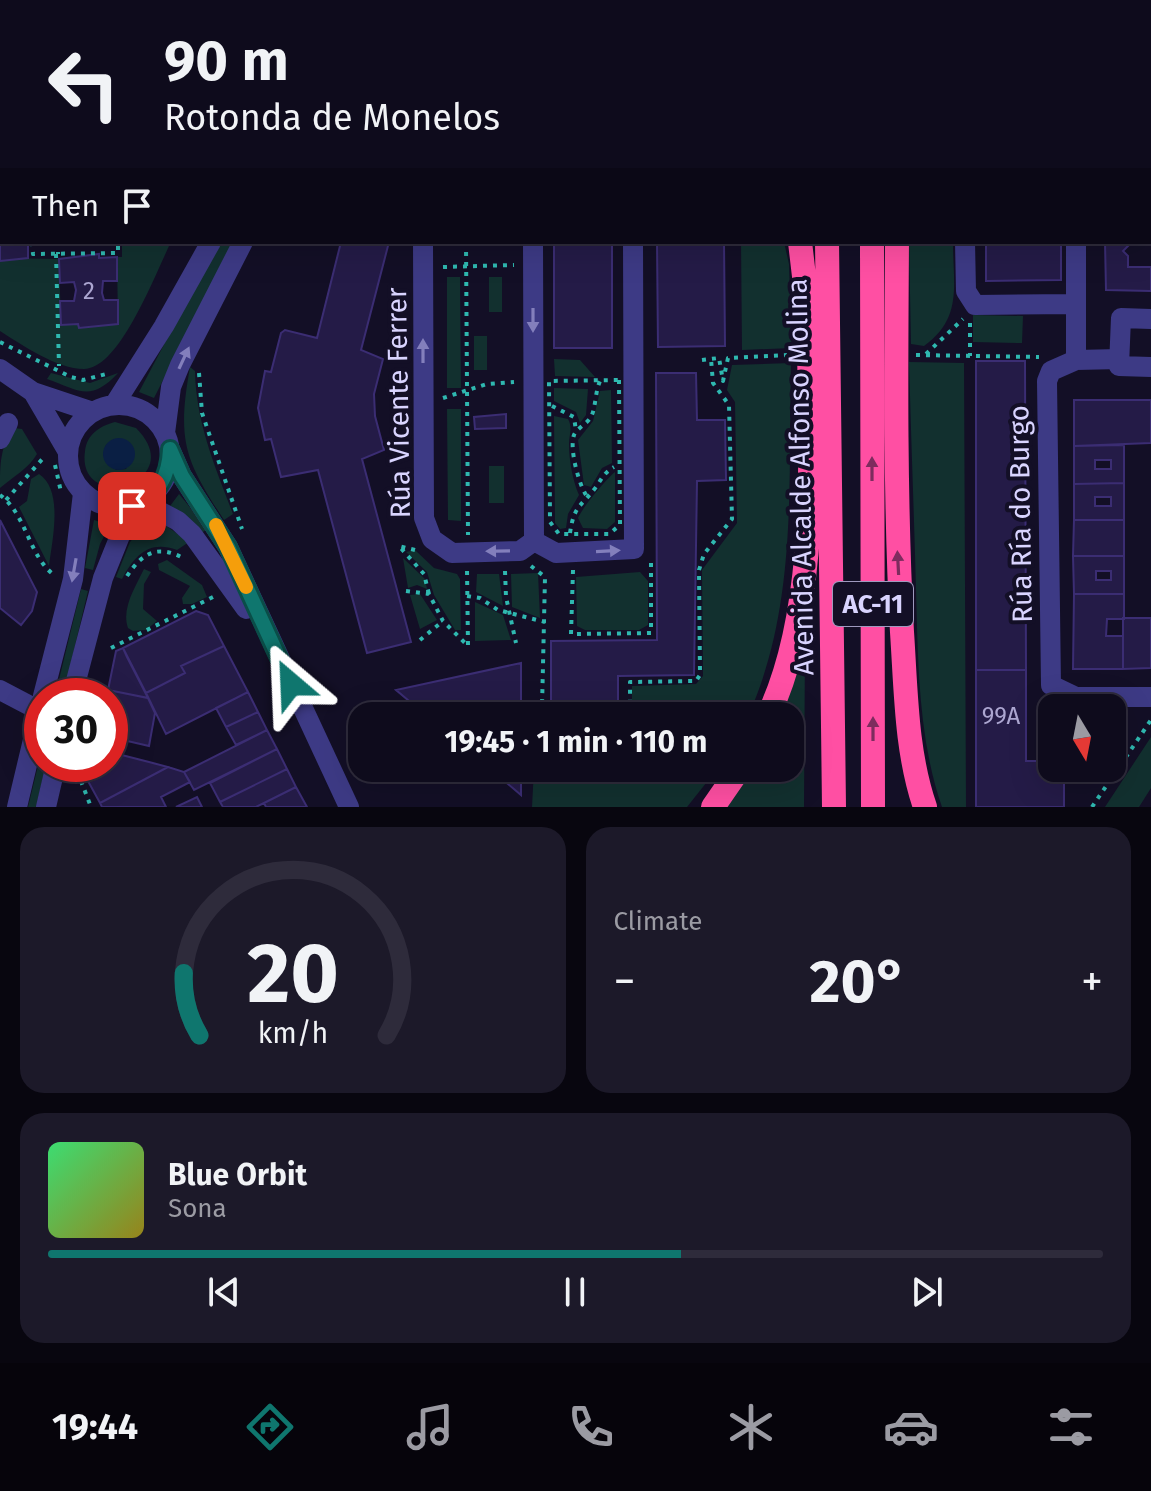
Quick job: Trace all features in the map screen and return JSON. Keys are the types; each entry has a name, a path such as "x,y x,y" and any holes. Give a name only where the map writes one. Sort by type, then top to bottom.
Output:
{"highway":[{"path":"773,702 791,655 808,540 810,445 801,347 808,295 800,244"},
{"name":"Avenida Alcalde Alfonso Molina","path":"827,244 834,807"},
{"name":"AC-11","path":"872,244 873,807"},
{"path":"897,244 896,531 908,721 917,782 925,807"},
{"path":"897,323 872,402 897,446"},
{"path":"801,347 828,405 810,445"},
{"path":"713,807 730,782"}],"street":[{"path":"114,405 164,326 210,244"},
{"path":"77,678 103,578 137,504 165,480 171,387 242,244"},
{"name":"Rúa Vicente Ferrer","path":"423,244 424,518 432,539 452,553 520,551 534,541"},
{"path":"533,244 534,541 556,553 634,549 633,244"},
{"path":"965,244 966,291 975,305 1075,304"},
{"path":"1076,244 1076,360 1120,359"},
{"path":"1151,319 1121,318 1119,366 1151,367"},
{"name":"Rúa Ría do Burgo","path":"1076,360 1051,371 1047,381 1051,685 1076,697 1151,697"},
{"path":"0,369 33,392 93,412"},
{"path":"33,392 58,451 83,493 98,503 137,504 178,521 192,534 272,646"},
{"path":"58,451 93,412 114,405 144,411 168,441 182,476 228,547 349,807"},
{"path":"48,678 73,579 83,493"},
{"path":"0,690 24,697"},
{"path":"17,807 24,778"},
{"path":"46,807 52,782"}],"path":[{"path":"32,244 33,254 118,253 118,244"},
{"path":"58,244 59,366"},
{"path":"466,244 468,535 481,535"},
{"path":"443,267 514,265"},
{"path":"924,355 939,345 970,313 970,356"},
{"path":"0,342 49,368 83,380 111,373 121,364"},
{"path":"702,360 801,347"},
{"path":"909,355 1076,360"},
{"path":"719,358 723,381 728,358"},
{"path":"528,563 545,577 542,708 630,707 630,682 696,681 700,675 699,570 704,554 732,519 729,405 713,383 711,359"},
{"path":"199,368 202,413 238,516"},
{"path":"619,380 620,525 609,534 559,534 550,522 549,381 600,381 619,380"},
{"path":"586,495 579,484 573,440 591,416 593,395 600,381"},
{"path":"442,399 487,384 514,382 515,397"},
{"path":"549,405 574,417 576,432"},
{"path":"58,451 62,501"},
{"path":"6,500 45,456"},
{"path":"570,535 572,515 586,495 606,472 620,464"},
{"path":"0,495 6,500 43,566 54,575"},
{"path":"124,583 145,554 159,550 176,554"},
{"path":"505,565 508,611 516,643"},
{"path":"406,591 429,594 443,621 468,646 467,567 480,566"},
{"path":"571,634 571,573 575,568"},
{"path":"635,569 651,569"},
{"path":"111,648 215,596"},
{"path":"467,596 480,598 498,610 545,622"},
{"path":"420,640 443,621"},
{"path":"1092,807 1151,720"},
{"path":"81,782 91,807"}],"green space":[{"path":"122,244 170,244 123,337 97,365 84,369 63,365 0,331 0,258 59,259 61,325 118,324 117,257 122,257"},
{"path":"217,244 232,244 154,398 139,392"},
{"path":"741,244 784,244 789,264 792,348 742,350"},
{"path":"909,244 953,244 953,300 945,324 924,346 911,344"},
{"path":"447,277 460,277 461,388 447,388"},
{"path":"489,277 502,277 502,312 489,312"},
{"path":"973,315 1023,316 1022,343 973,342"},
{"path":"474,336 487,336 487,370 474,370"},
{"path":"554,359 580,360 595,377 555,376"},
{"path":"909,362 964,363 966,807 942,807 924,727 918,644"},
{"path":"791,363 787,543 783,587 764,674 753,702 632,702 632,686 696,684 703,676 702,570 737,523 735,402 727,390 732,365"},
{"path":"190,367 195,371 199,409 208,444 233,514 224,520 200,481 187,448 184,413"},
{"path":"51,373 90,383 118,373 100,388 85,391 47,379"},
{"path":"554,388 588,389 586,415 580,423 576,412 554,401"},
{"path":"611,390 612,463 602,468 591,487 584,485 578,440 593,421 600,391"},
{"path":"447,409 461,409 461,521 448,520"},
{"path":"554,416 568,419 571,428 571,464 579,495 568,514 566,528 560,529 555,523"},
{"path":"115,422 136,428 149,447 150,464 142,476 128,484 112,486 97,482 87,471 85,451 88,440 99,428","holes":["114,439 129,442 134,451 126,469 116,470 103,455 106,445"]},
{"path":"14,428 22,429 37,454 0,488 3,449"},
{"path":"489,466 504,466 504,503 489,503"},
{"path":"615,472 615,522 607,529 583,528 578,518 580,513"},
{"path":"39,474 52,492 54,504 49,566 19,507 27,501 31,479"},
{"path":"179,494 208,529 201,533 170,506"},
{"path":"94,520 110,525 100,544 93,570 85,568"},
{"path":"149,521 165,525 189,542 177,550 151,548 132,563 122,579 116,577 130,542"},
{"path":"415,550 434,568 457,574 460,579 461,630 455,630 434,595 427,572 406,552"},
{"path":"403,558 425,579 427,589 417,585 408,588"},
{"path":"167,560 202,585 207,597 192,604 183,604 182,598 190,586 159,570 158,564"},
{"path":"144,569 151,572 144,584 143,609 157,621 146,630 133,631 128,628 126,613"},
{"path":"640,572 648,581 648,625 639,630 585,630 577,626 576,577"},
{"path":"538,573 540,618 512,607 511,574"},
{"path":"477,574 499,574 503,606 476,592"},
{"path":"81,589 88,591 67,678 59,678"},
{"path":"420,594 437,620 420,629 410,595"},
{"path":"475,602 503,615 511,640 475,641"},
{"path":"805,642 804,807 724,807 743,782 804,782 804,702 783,702"},
{"path":"1151,737 1151,788 1139,807 1105,807 1121,782 1126,782 1126,775"},
{"path":"34,782 42,782 36,807 28,807"},
{"path":"533,782 707,782 687,807 532,807"}],"water":[{"path":"119,438 130,443 135,454 130,465 119,470 108,465 103,454 108,443"}],"building":[{"path":"0,244 28,244 28,258 0,261"},
{"path":"340,244 388,244 361,350 383,359 374,394 375,416 384,450 362,459 411,642 367,653 318,470 281,477 271,439 265,440 258,408 265,371 271,372 281,333 285,330 317,338"},
{"path":"554,244 612,244 612,348 554,348"},
{"path":"657,244 724,244 725,346 658,347"},
{"path":"986,244 1061,244 1061,280 986,281"},
{"path":"1105,244 1130,244 1123,251 1128,256 1128,267 1151,267 1151,291 1106,290"},
{"path":"99,254 99,258 117,257 117,281 103,281 102,293 104,300 118,300 118,324 79,328 78,324 61,325 60,301 74,301 76,290 74,282 60,283 59,259"},
{"path":"976,361 1025,361 1026,670 976,670"},
{"path":"656,373 696,373 697,420 725,420 726,480 697,481 694,675 618,676 618,702 551,702 551,641 657,640"},
{"path":"1074,400 1151,400 1151,443 1074,446"},
{"path":"506,414 506,428 475,429 474,417"},
{"path":"1124,445 1124,483 1074,484 1074,446","holes":["1095,460 1111,460 1111,469 1095,469"]},
{"path":"1124,483 1124,520 1074,520 1074,484","holes":["1095,497 1111,497 1111,506 1095,506"]},
{"path":"0,520 37,592 32,611 21,625 0,608"},
{"path":"1074,520 1124,520 1124,556 1073,556"},
{"path":"1073,556 1124,556 1124,594 1074,594","holes":["1096,571 1111,571 1111,580 1096,580"]},
{"path":"1074,594 1124,594 1124,619 1107,619 1106,636 1123,636 1123,669 1073,669"},
{"path":"196,611 208,615 224,646 181,666 185,673 146,693 123,648"},
{"path":"1123,618 1151,618 1151,668 1123,669"},
{"path":"224,646 248,692 166,734 146,693 185,673 181,666"},
{"path":"123,648 148,698 128,694 128,678 110,678 116,651"},
{"path":"521,663 521,702 410,702 396,690"},
{"path":"976,670 1026,670 1026,761 1038,761 1038,782 1064,782 1064,807 976,807"},
{"path":"248,692 258,712 226,727 216,708"},
{"path":"128,694 148,698 155,713 149,746 128,741"},
{"path":"258,712 267,730 236,745 226,727"},
{"path":"267,730 277,749 194,790 184,772"},
{"path":"277,749 287,769 220,802 210,783"},
{"path":"128,757 168,767 100,803 89,782 128,782"},
{"path":"168,767 184,772 190,782 161,797 166,807 102,807 100,803"},
{"path":"287,769 296,787 256,807 223,807 220,802"},
{"path":"506,782 521,782 521,795"},
{"path":"296,787 307,807 266,807 264,803"},
{"path":"197,797 202,807 176,807"}],"slow traffic":[{"path":"216,525 246,587"}],"route":[{"path":"132,506 155,493 165,480 170,449 182,476 228,547 291,684"}]}
